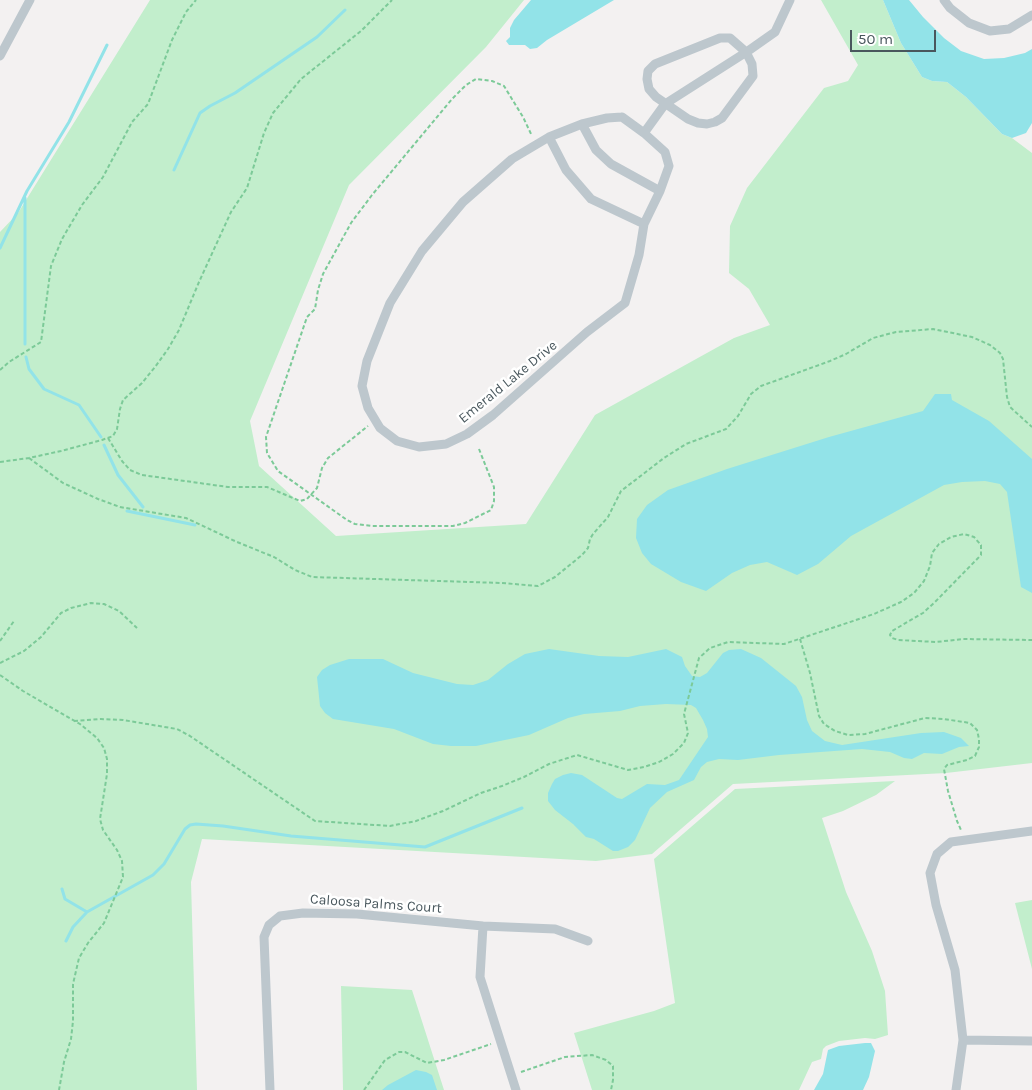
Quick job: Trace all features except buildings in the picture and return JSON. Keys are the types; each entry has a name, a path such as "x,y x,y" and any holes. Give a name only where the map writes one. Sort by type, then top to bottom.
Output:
{"street":[{"path":"0,56 30,0"},
{"path":"644,132 664,104 775,32 790,0"},
{"path":"944,0 950,8 969,23 990,31 1009,28 1032,15"},
{"path":"720,38 730,38 746,52 752,64 753,76 722,118 715,122 707,124 698,123 688,119 664,104 649,89 646,79 648,71 655,64 720,38"},
{"name":"Emerald Lake Drive","path":"622,117 644,132 665,152 669,166 660,191 644,224 639,255 625,304 587,332 493,415 467,434 446,444 419,447 397,441 380,428 368,408 362,386 367,361 390,303 422,251 463,202 512,158 549,136 582,124 606,118 622,117"},
{"path":"582,124 596,150 611,164 660,191"},
{"path":"549,136 566,170 591,199 644,224"},
{"path":"956,1090 963,1040 955,970 936,905 930,873 937,854 951,842 1032,831"},
{"name":"Caloosa Palms Court","path":"270,1090 264,937 269,925 280,916 303,913 357,914 483,926 555,929 588,941"},
{"path":"483,926 480,977 516,1090"},
{"path":"963,1040 1032,1041"}],"path":[{"path":"0,370 40,342 51,266 62,239 82,205 103,177 132,122 148,104 172,40 186,12 196,0"},
{"path":"0,462 29,458 113,436 117,429 122,400 142,383 168,349 179,330 231,212 247,188 264,133 273,113 301,79 361,31 392,0"},
{"path":"480,449 494,487 494,502 490,510 465,523 441,526 355,524 278,471 267,453 266,437 307,318 315,309 323,274 351,223 452,99 466,85 476,79 492,81 504,86 523,117 536,144"},
{"path":"29,458 63,483 98,499 120,507 186,518 274,557 295,570 312,577 502,583 538,586 555,577 582,556 588,548 593,534 608,517 621,491 664,458 686,444 726,429 738,416 751,394 761,386 830,361 873,338 896,332 933,329 972,337 990,345 1000,353 1003,359 1007,397 1010,407 1032,427"},
{"path":"108,438 130,470 142,475 228,487 267,487 300,501 307,500 316,488 324,462 375,420"},
{"path":"74,721 123,720 177,728 315,821 390,826 416,821 443,811 480,792 502,786 548,764 577,755 628,770 659,762 673,754 684,743 688,733 684,714 699,658 710,648 728,642 784,644 874,614 902,602 914,593 924,580 930,566 932,553 939,544 950,537 964,534 974,538 982,546 981,555 923,613 892,631 890,635 892,638 936,642 963,639 1032,640"},
{"path":"0,663 24,651 41,637 61,613 90,603 104,604 119,611 137,628"},
{"path":"0,641 14,621"},
{"path":"800,639 810,673 819,716 824,724 835,731 848,735 865,734 925,718 944,718 970,723 977,730 979,748 975,756 947,765 944,769 957,821 966,840"},
{"path":"0,675 74,721 97,738 104,748 107,759 107,774 100,819 103,830 122,861 123,877 114,902 104,923 79,958 74,984 71,1039 64,1062 59,1090"},
{"path":"364,1090 385,1060 399,1052 405,1052 428,1063 444,1060 501,1041"},
{"path":"512,1075 566,1057 592,1055 606,1060 613,1066 613,1080 610,1090"}],"green space":[{"path":"150,0 524,0 486,47 349,185 250,421 259,466 336,536 526,524 595,415 734,338 770,325 749,289 729,273 730,226 747,188 824,88 848,81 858,65 821,0 883,0 901,43 922,77 932,81 947,82 966,97 1002,134 1012,138 1032,153 1032,763 946,773 733,784 652,854 596,861 202,839 191,882 197,1090 0,1090 0,232 18,213"},
{"path":"895,781 876,795 843,811 822,818 846,892 872,951 885,991 888,1035 875,1039 865,1038 839,1041 826,1046 823,1049 821,1059 812,1062 799,1090 592,1090 574,1033 654,1011 675,1003 654,859 735,789"},
{"path":"1032,900 1032,969 1015,903"},
{"path":"341,986 412,990 444,1090 343,1090"}],"water":[{"path":"531,0 614,0 537,48 530,49 525,45 509,45 506,41 510,37 510,28 514,20"},
{"path":"883,0 909,0 944,38 961,51 984,59 1004,58 1025,53 1032,49 1032,123 1026,133 1012,138 1002,134 966,97 947,82 932,81 922,77 901,43"},
{"path":"935,394 951,394 952,400 989,421 1032,459 1032,593 1021,587 1007,492 1000,484 985,481 944,485 851,536 818,564 797,575 767,562 750,565 732,573 706,591 681,582 651,564 642,553 636,538 637,519 647,505 668,490 829,437 923,411"},
{"path":"549,649 599,656 628,657 666,649 682,657 685,666 692,676 700,677 707,673 723,653 729,650 741,649 761,658 796,686 802,697 807,720 812,731 825,741 842,745 921,733 944,732 961,738 969,746 959,747 942,754 924,753 912,759 890,752 862,749 738,760 719,759 707,762 701,767 694,780 667,792 650,808 635,840 628,847 613,851 594,839 586,837 555,810 548,801 548,793 552,784 555,779 563,775 571,773 582,775 617,798 622,799 647,784 665,785 679,780 708,737 703,720 696,708 691,705 640,706 620,711 584,714 568,718 529,735 476,746 433,744 394,729 333,719 320,706 317,677 322,670 330,665 349,659 383,659 413,673 457,684 473,685 488,680 508,664 525,654"},
{"path":"871,1043 875,1051 869,1077 863,1090 814,1090 823,1074 828,1050 839,1046"},
{"path":"416,1070 432,1075 437,1090 382,1090 388,1085"}],"waterway":[{"path":"174,170 200,113 235,93 317,37 345,10"},
{"path":"0,248 27,191 69,122 107,45"},
{"path":"25,198 25,344"},
{"path":"26,357 29,369 44,389 79,405 101,437"},
{"path":"104,445 118,475 143,507"},
{"path":"127,511 195,525"},
{"path":"66,941 73,927 87,912 153,875 164,864 185,829 190,825 223,826 291,836 425,847 522,808"},
{"path":"62,889 65,899 87,912"}]}
